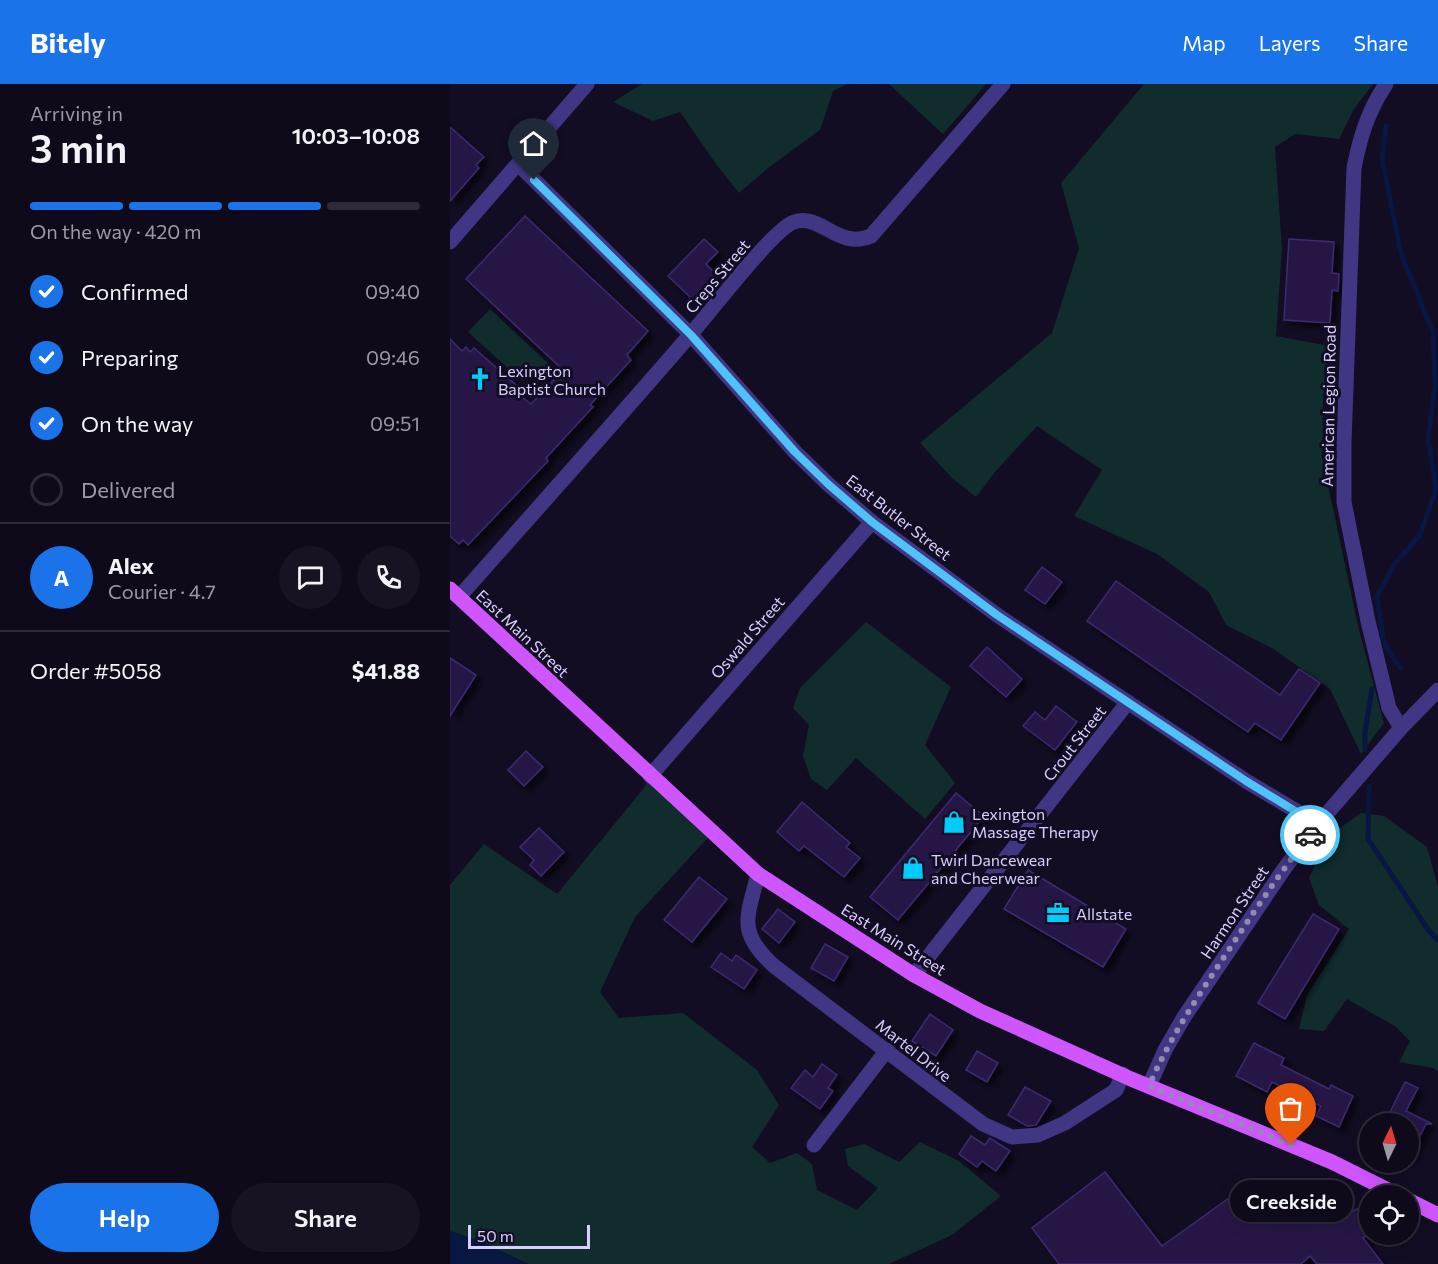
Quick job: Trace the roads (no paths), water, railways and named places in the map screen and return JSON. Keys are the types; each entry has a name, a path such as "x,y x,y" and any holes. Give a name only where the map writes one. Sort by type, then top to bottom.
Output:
{"main road":[{"name":"East Main Street","path":"454,593 758,874 914,975 980,1011 1149,1086 1332,1162 1378,1185"},
{"path":"1419,1206 1438,1215"}],"street":[{"path":"450,242 587,84"},
{"name":"Creps Street","path":"454,593 691,335 775,235 784,227 795,222 808,221 851,240 861,240 871,236 1003,84"},
{"name":"American Legion Road","path":"1386,84 1370,110 1354,168 1344,441 1344,502 1389,708 1401,728"},
{"name":"East Butler Street","path":"518,164 691,335 795,452 872,522 997,615 1246,781 1318,825"},
{"name":"Oswald Street","path":"650,776 872,522"},
{"name":"Harmon Street","path":"1149,1086 1165,1050 1184,1017 1284,869 1318,825 1401,728 1438,690"},
{"name":"Crout Street","path":"914,975 1128,702"},
{"name":"Martel Drive","path":"758,874 747,920 750,938 760,953 983,1124 1012,1137 1038,1135 1065,1123 1116,1090 1123,1074"},
{"path":"814,1145 886,1050"}],"water":[{"path":"450,1231 482,1242 528,1264 450,1264"}],"waterway":[{"path":"1386,126 1382,158 1401,254 1433,332 1435,387 1428,438 1436,489 1420,535 1394,565 1377,596 1383,641 1400,668"},
{"path":"1365,750 1365,732 1372,689"},
{"path":"1369,786 1368,839 1429,931 1438,940"}],"place":[{"name":"Lexington Baptist Church","path":"480,379"},
{"name":"Lexington Massage Therapy","path":"954,822"},
{"name":"Twirl Dancewear and Cheerwear","path":"913,868"},
{"name":"Allstate","path":"1058,913"},
{"name":"Creekside","path":"1291,1145"}]}
